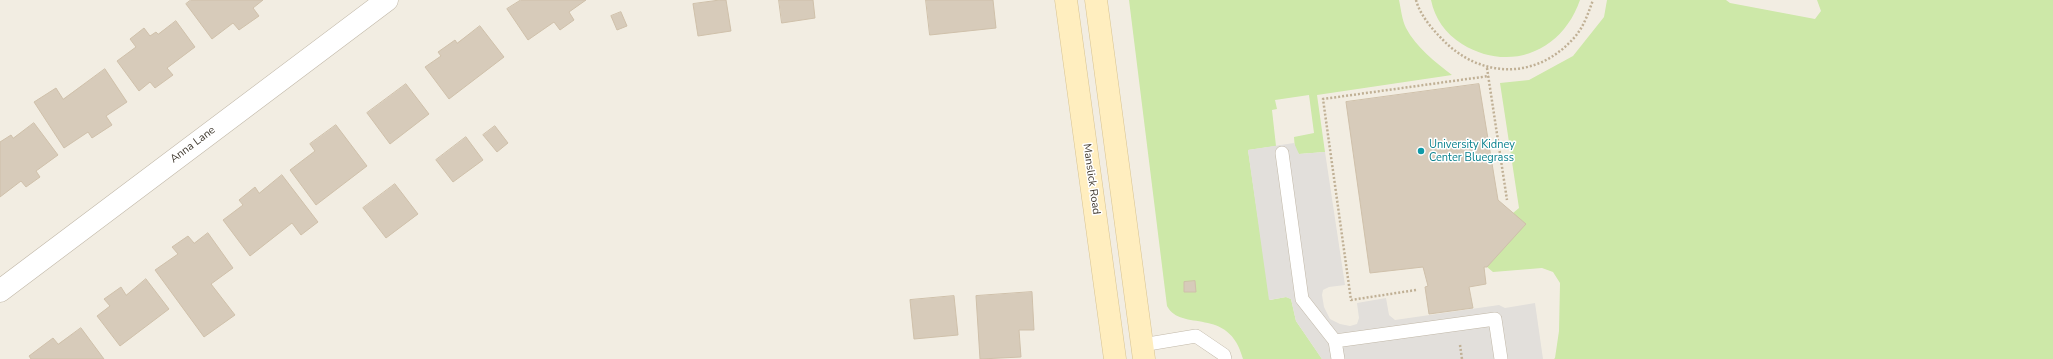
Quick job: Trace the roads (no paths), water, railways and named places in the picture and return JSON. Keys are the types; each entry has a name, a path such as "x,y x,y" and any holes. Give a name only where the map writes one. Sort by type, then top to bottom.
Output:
{"main road":[{"name":"Manslick Road","path":"1066,0 1115,359"},
{"path":"1096,0 1143,352"}],"street":[{"name":"Anna Lane","path":"0,291 386,0"}],"lane":[{"path":"1282,153 1302,299 1335,341 1338,359"},
{"path":"1335,341 1495,319 1501,359"},
{"path":"1143,352 1196,336 1224,356 1225,359"}],"place":[{"name":"University Kidney Center Bluegrass","path":"1421,151"}]}
